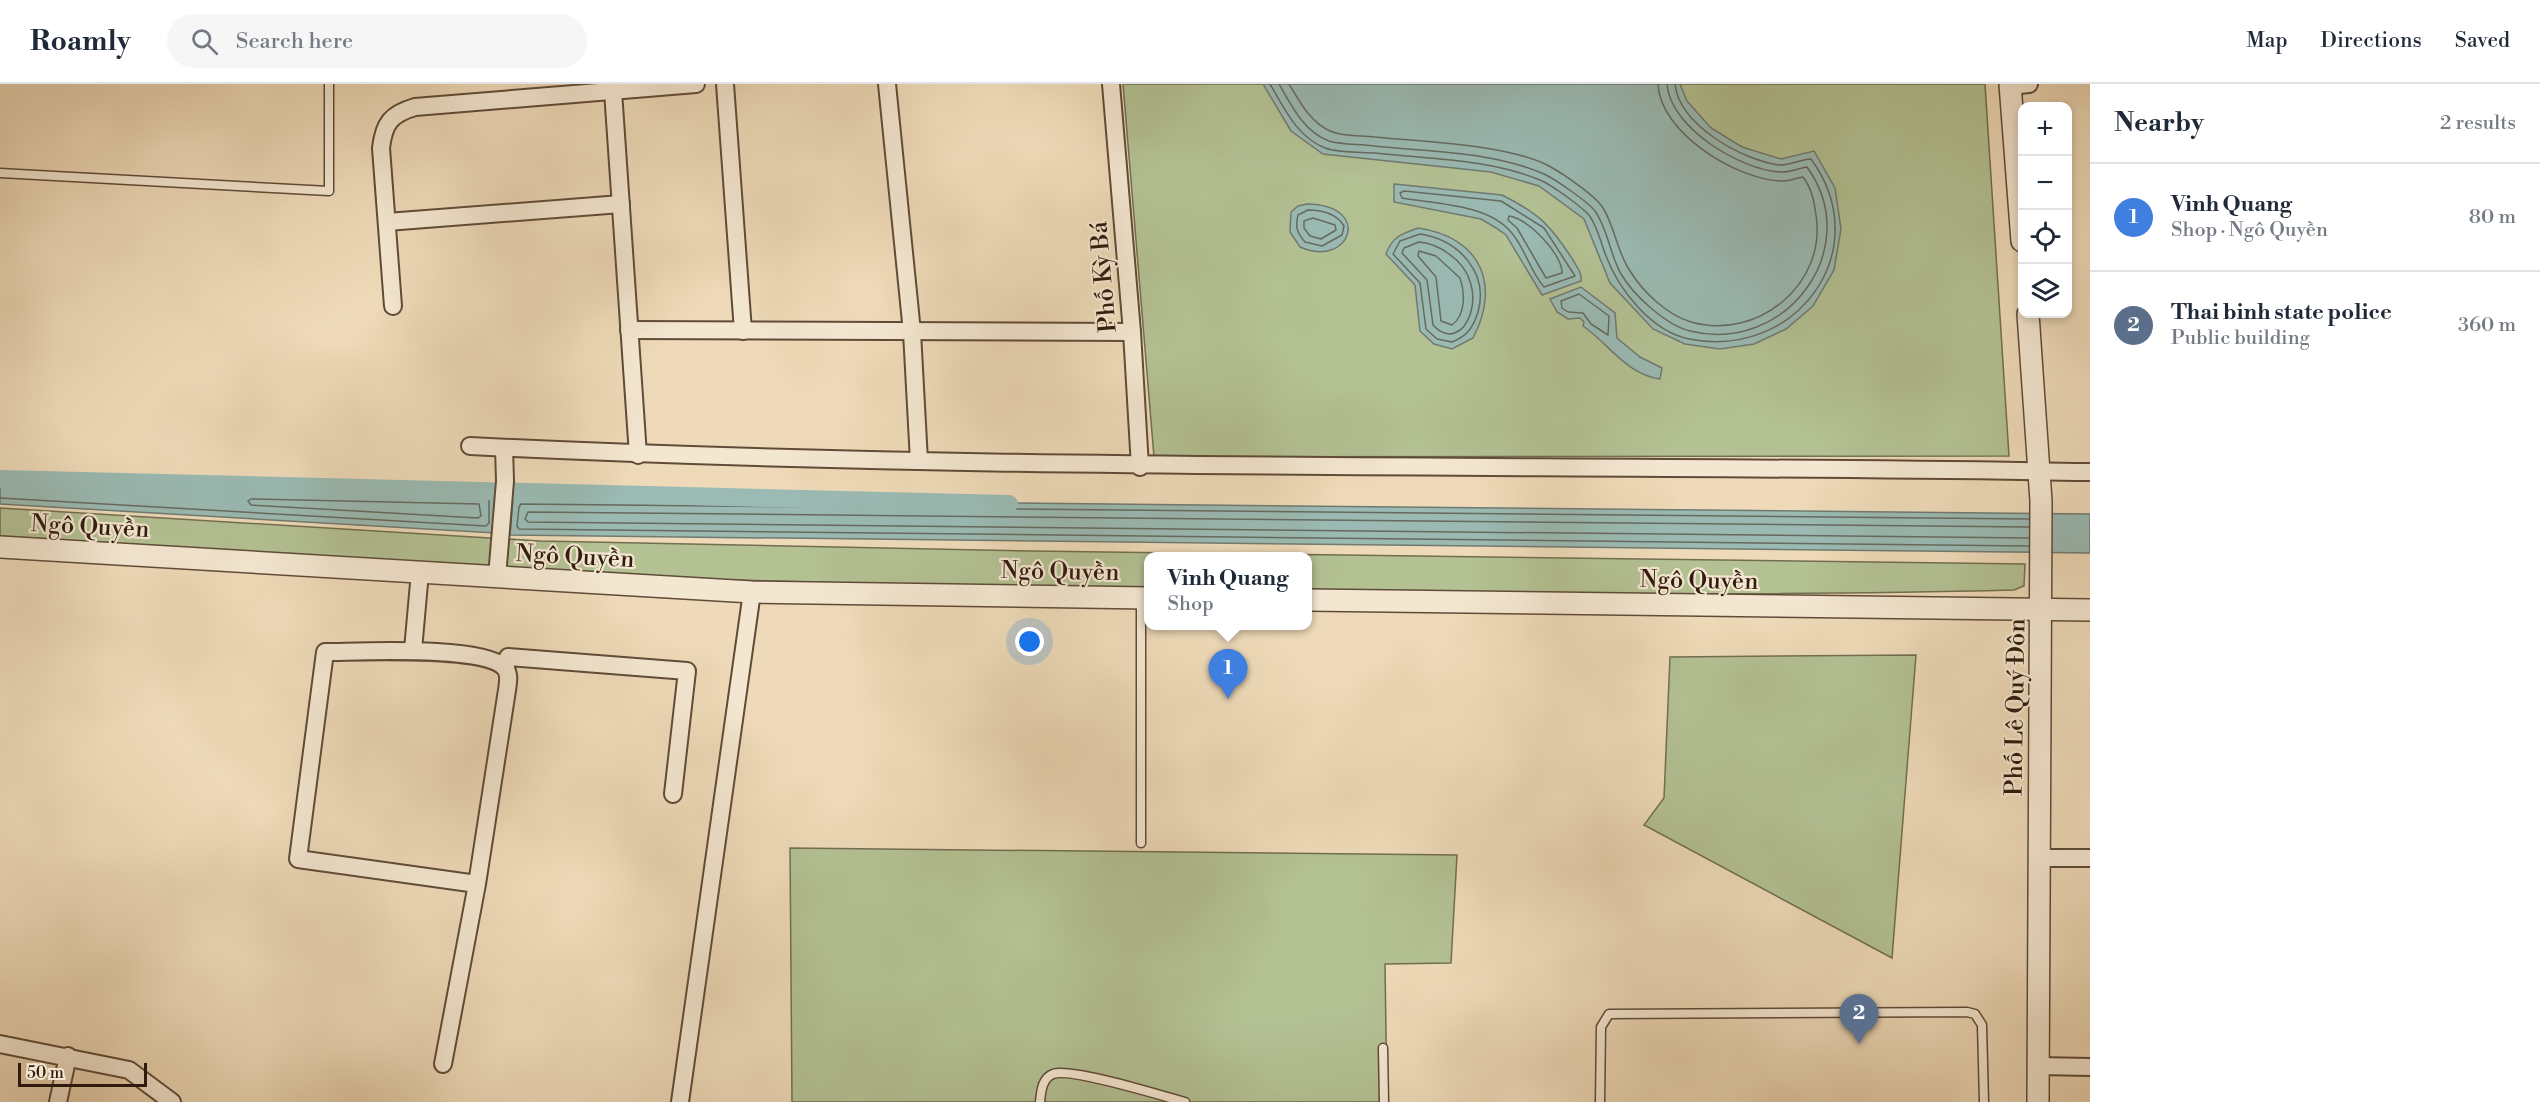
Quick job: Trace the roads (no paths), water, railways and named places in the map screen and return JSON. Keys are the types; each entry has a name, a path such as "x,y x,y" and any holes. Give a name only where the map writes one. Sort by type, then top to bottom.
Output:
{"street":[{"path":"393,306 381,148 383,130 389,119 400,111 415,107 696,84"},
{"path":"724,84 743,331"},
{"path":"887,84 912,332 919,461"},
{"name":"Phố Kỳ Bá","path":"1111,84 1132,332 1140,466"},
{"path":"2016,85 2021,210"},
{"path":"613,91 638,455"},
{"path":"387,222 621,204"},
{"name":"Phố Lê Quý Đôn","path":"2028,318 2040,471 2042,558 2038,1102"},
{"path":"629,330 1132,332"},
{"path":"470,446 638,455 1140,466 2090,472"},
{"path":"497,577 505,481 504,448"},
{"name":"Ngô Quyền","path":"0,547 752,592 1144,598"},
{"path":"413,650 420,572"},
{"path":"681,1102 752,592"},
{"name":"Ngô Quyền","path":"1312,600 2090,610"},
{"path":"477,884 298,859 325,652 413,650 489,659 505,668"},
{"path":"443,1064 477,884 507,690 508,676 505,668 508,657 687,671 673,794"},
{"path":"2038,858 2090,858"},
{"path":"0,1044 69,1056 129,1070 172,1102"},
{"path":"58,1102 69,1056"},
{"path":"2038,1066 2090,1067"}],"lane":[{"path":"0,173 329,191 329,84"},
{"path":"1141,843 1144,630"},
{"path":"1600,1102 1601,1027 1609,1014 1967,1012 1975,1014 1982,1025 1984,1102"},
{"path":"1383,1047 1384,1102"},
{"path":"1040,1102 1045,1080 1050,1074 1060,1073 1089,1077 1185,1102"}],"water":[{"path":"1263,84 1680,84 1687,101 1711,128 1742,147 1781,159 1814,151 1835,188 1841,229 1834,270 1813,306 1786,329 1754,344 1720,349 1685,344 1653,329 1610,283 1584,219 1539,186 1491,172 1323,154 1291,131"},
{"path":"1394,184 1502,195 1526,208 1544,222 1573,260 1580,273 1581,281 1542,295 1506,235 1481,219 1394,202"},
{"path":"1307,204 1328,207 1341,214 1347,224 1347,234 1342,243 1332,250 1317,252 1300,247 1290,232 1291,212 1298,206"},
{"path":"1418,228 1440,233 1457,242 1480,266 1485,282 1485,300 1473,338 1452,349 1434,344 1420,331 1415,285 1386,254 1398,237"},
{"path":"1581,287 1615,313 1617,338 1640,357 1662,368 1660,379 1648,376 1628,365 1583,326 1584,322 1580,318 1568,319 1557,312 1550,299"},
{"path":"0,479 495,491 495,533 0,504"},
{"path":"513,498 2090,514 2090,553 510,535"}],"waterway":[{"path":"0,479 1009,504"}],"place":[{"name":"Vinh Quang","path":"1228,699"},
{"name":"Thai binh state police","path":"1859,1044"}]}
